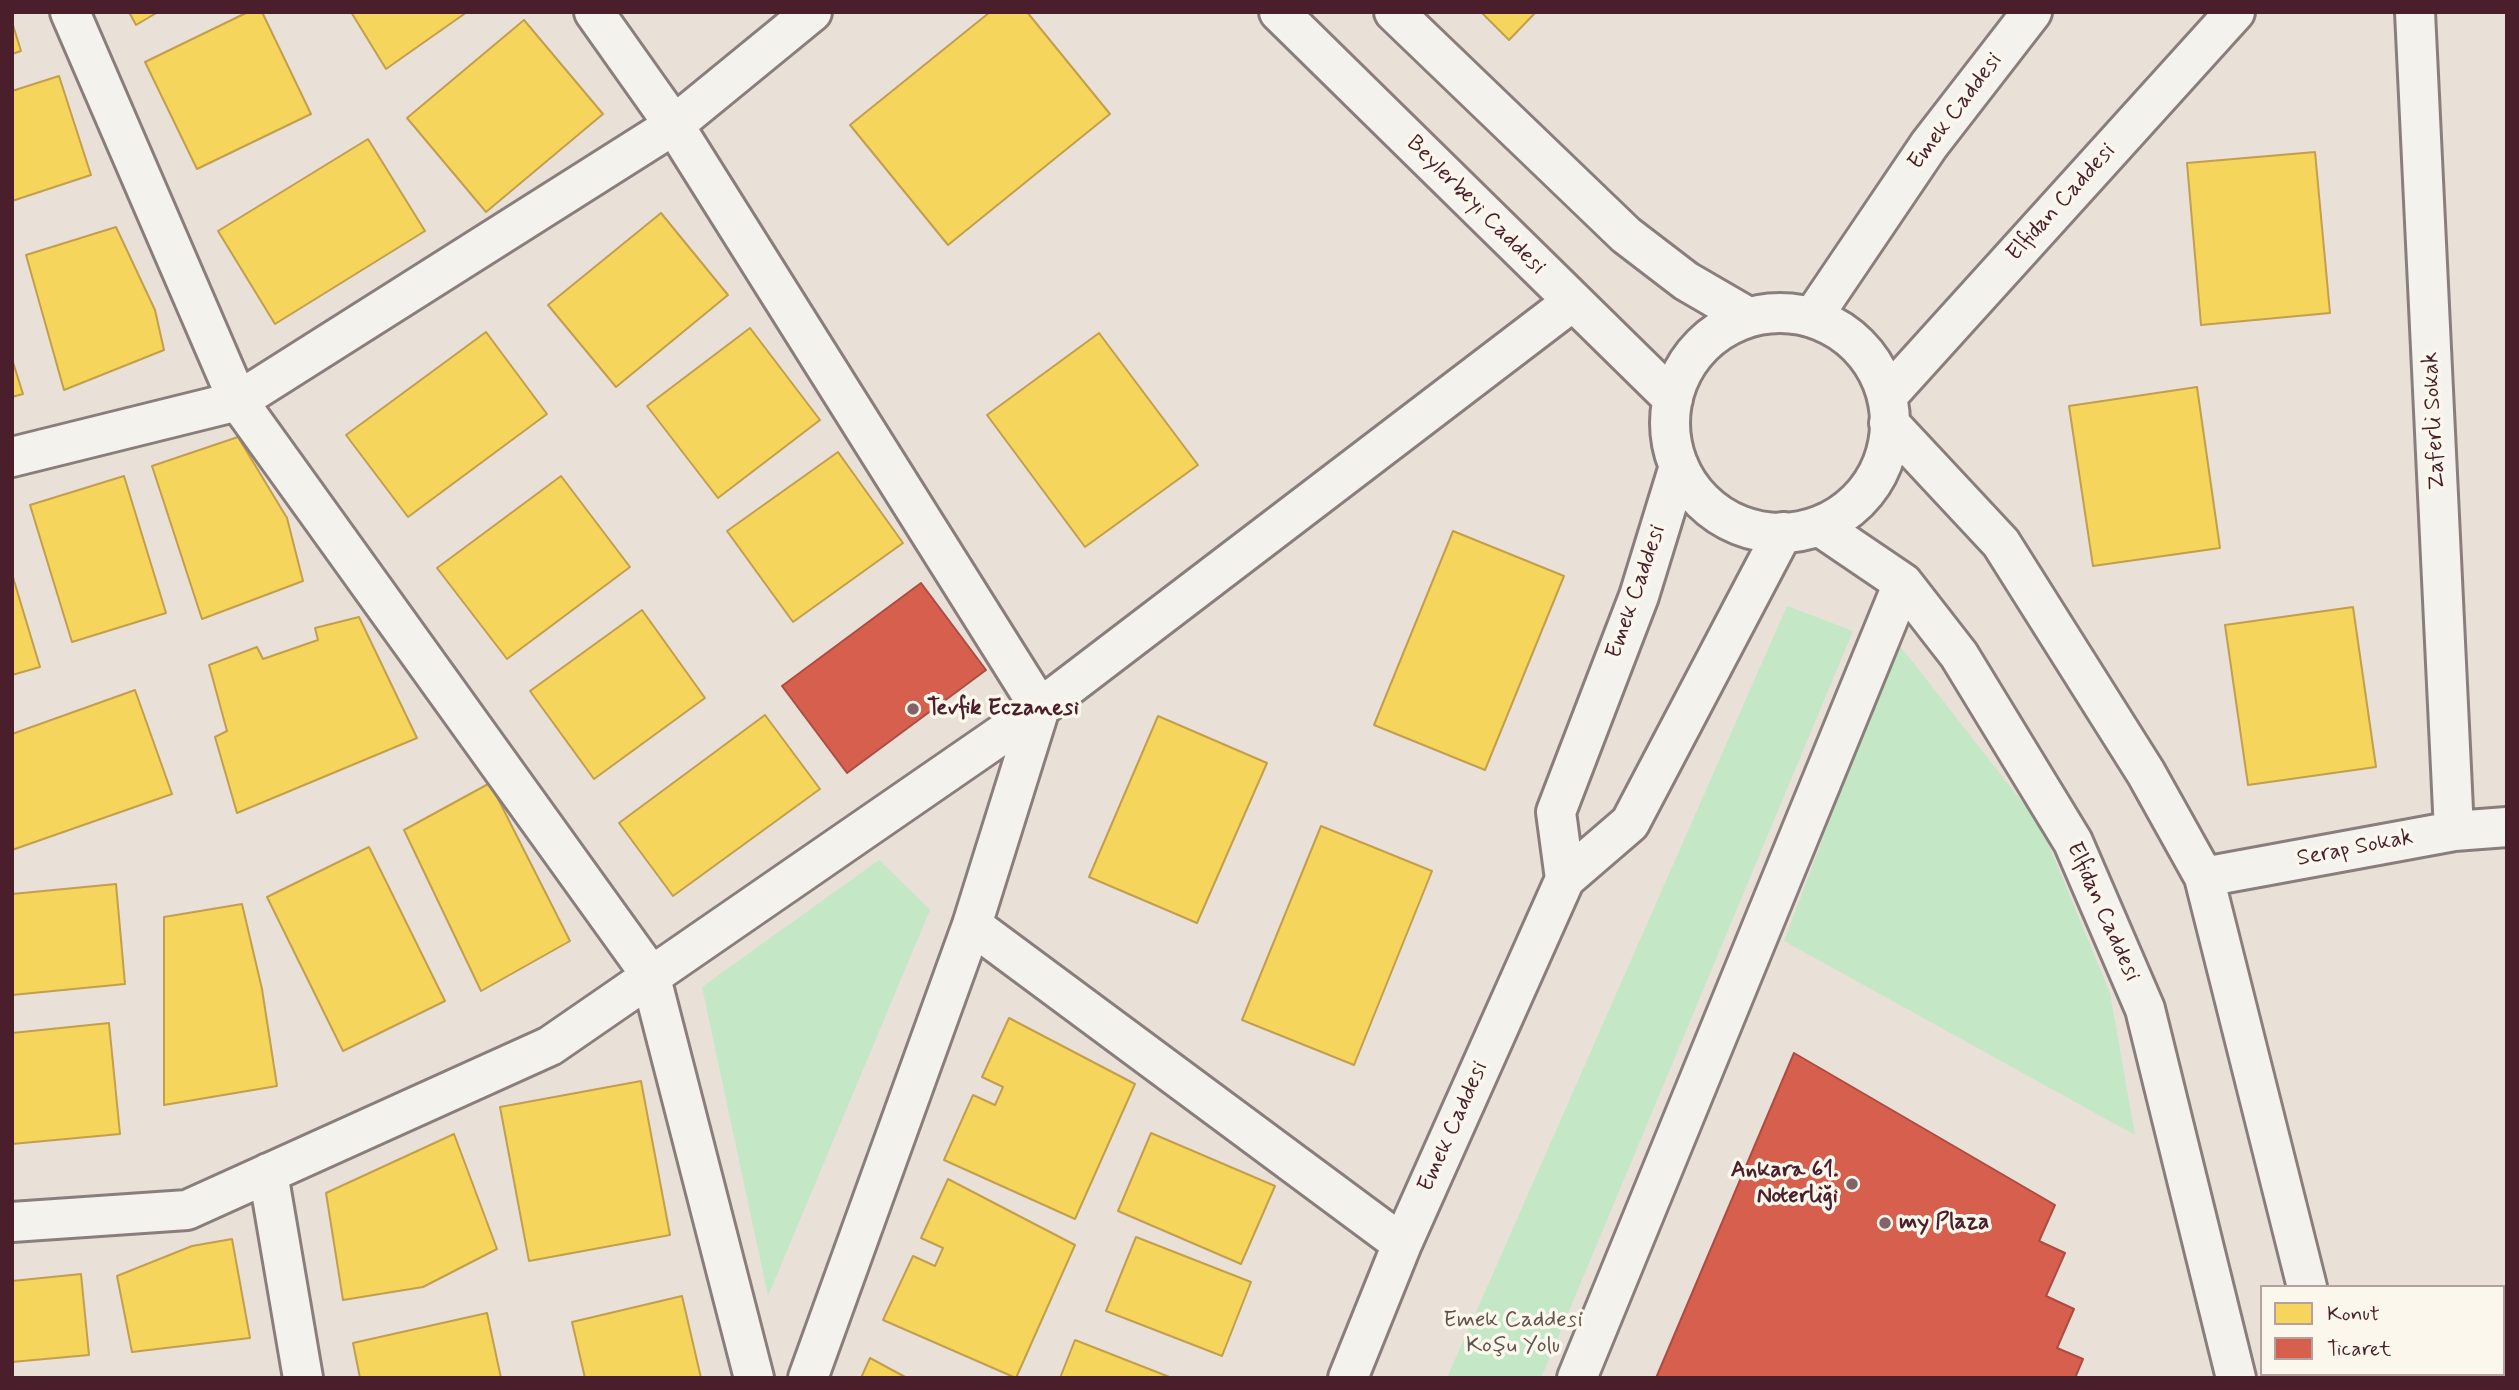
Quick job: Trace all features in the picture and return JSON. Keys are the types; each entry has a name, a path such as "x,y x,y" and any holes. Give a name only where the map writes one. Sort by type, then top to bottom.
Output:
{"street":[{"path":"70,12 238,401 650,974 754,1378"},
{"path":"594,12 674,125 1040,708 972,925 808,1378"},
{"path":"12,457 238,401 674,125 812,12"},
{"name":"Beylerbeyi Caddesi","path":"1279,12 1673,399"},
{"path":"1394,12 1626,235 1686,281 1748,317"},
{"name":"Emek Caddesi","path":"1812,318 1929,145 2032,12"},
{"name":"Elfidan Caddesi","path":"1889,408 2235,12"},
{"name":"Zaferli Sokak","path":"2416,12 2454,831"},
{"path":"12,1222 187,1210 550,1046 650,974 1040,708 1572,302"},
{"path":"1783,313 1812,318 1853,340 1875,362 1889,408 1889,442 1876,478 1852,507 1801,529 1747,529 1715,513 1690,489 1674,457 1669,423 1675,388 1691,357 1716,332 1748,317 1783,313"},
{"path":"1889,408 2001,543 2146,773 2204,877 2306,1285"},
{"name":"Emek Caddesi","path":"1565,879 1556,812 1639,596 1679,466"},
{"name":"Emek Caddesi","path":"1348,1378 1402,1244 1565,879 1630,823 1801,529"},
{"name":"Elfidan Caddesi","path":"1801,529 1903,583 1959,655 2073,842 2145,1009 2236,1378"},
{"path":"1577,1378 1903,583"},
{"name":"Serap Sokak","path":"2204,877 2454,831 2507,827"},
{"path":"972,925 1402,1244"},
{"path":"268,1173 303,1378"}],"green space":[{"name":"Emek Caddesi Koşu Yolu","path":"1787,606 1853,631 1541,1378 1447,1378"},
{"path":"1897,642 2041,826 2110,993 2135,1135 1784,941"},
{"path":"879,860 930,910 768,1296 702,987"}],"building: Konut":[{"path":"129,12 158,12 136,25"},
{"path":"248,12 262,12 311,114 197,169 145,62"},
{"path":"351,12 467,12 386,69"},
{"path":"990,12 1027,12 1110,114 948,245 850,125"},
{"path":"1481,12 1536,12 1509,40"},
{"path":"524,20 603,114 486,212 407,118"},
{"path":"12,22 21,51 12,54"},
{"path":"59,76 91,175 12,201 12,91"},
{"path":"368,139 425,231 275,324 218,231"},
{"path":"2315,152 2330,313 2201,325 2187,163"},
{"path":"661,213 728,295 616,387 548,305"},
{"path":"116,227 155,310 164,350 64,390 26,255"},
{"path":"750,328 820,420 718,498 647,406"},
{"path":"486,332 547,414 408,517 346,435"},
{"path":"1099,333 1198,465 1085,547 987,415"},
{"path":"12,359 23,394 12,397"},
{"path":"2197,387 2220,548 2093,566 2069,406"},
{"path":"238,437 287,518 303,581 202,619 152,466"},
{"path":"838,452 903,543 793,622 727,531"},
{"path":"124,476 166,613 72,642 30,505"},
{"path":"561,476 630,567 507,659 437,568"},
{"path":"1453,531 1564,576 1485,770 1374,725"},
{"path":"12,574 40,667 12,675"},
{"path":"2353,607 2376,767 2248,785 2225,625"},
{"path":"642,610 705,698 594,779 530,691"},
{"path":"359,617 417,738 237,813 215,737 227,731 209,665 257,647 263,659 318,640 315,628"},
{"path":"135,690 172,794 12,850 12,734"},
{"path":"765,715 820,789 673,896 619,823"},
{"path":"1158,716 1267,763 1197,923 1089,877"},
{"path":"490,783 570,941 481,991 404,830"},
{"path":"1321,826 1432,871 1354,1065 1242,1020"},
{"path":"369,847 445,1001 343,1051 267,897"},
{"path":"116,884 125,984 12,995 12,894"},
{"path":"242,904 262,989 277,1086 164,1105 164,917"},
{"path":"1009,1018 1135,1084 1075,1219 944,1160 973,1095 995,1105 1003,1087 982,1077"},
{"path":"109,1023 120,1134 12,1144 12,1033"},
{"path":"641,1081 670,1235 529,1261 500,1107"},
{"path":"1151,1133 1275,1186 1241,1264 1118,1211"},
{"path":"454,1134 497,1249 423,1287 343,1300 326,1193"},
{"path":"948,1179 1075,1245 1016,1378 883,1320 913,1256 935,1266 943,1248 921,1238"},
{"path":"1136,1237 1251,1282 1222,1356 1106,1311"},
{"path":"232,1239 250,1338 132,1352 117,1276 192,1246"},
{"path":"81,1274 89,1355 12,1362 12,1281"},
{"path":"682,1296 701,1378 585,1378 572,1322"},
{"path":"487,1313 501,1378 360,1378 353,1343"},
{"path":"1075,1340 1172,1378 1060,1378"},
{"path":"870,1358 907,1378 861,1378"}],"building: Ticaret":[{"path":"921,583 986,670 847,773 782,686"},
{"name":"my Plaza","path":"1794,1053 2055,1205 2039,1241 2065,1253 2046,1296 2074,1309 2057,1348 2083,1359 2075,1378 1656,1378"}],"place":[{"name":"Tevfik Eczanesi","path":"913,709"},
{"name":"Ankara 61. Noterliği","path":"1852,1184"},
{"name":"my Plaza","path":"1885,1223"}]}
